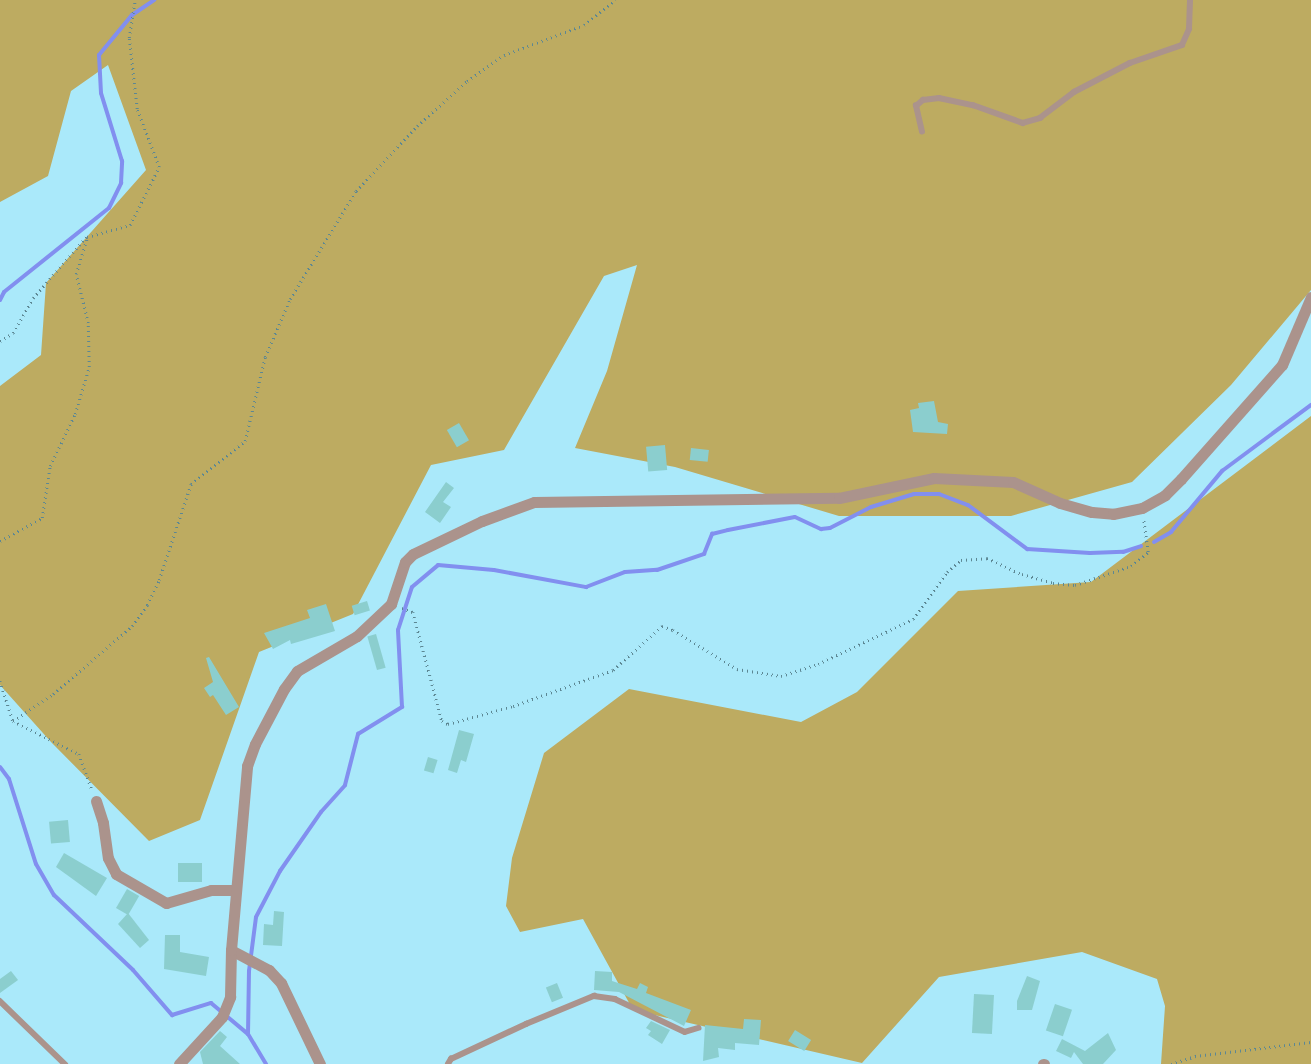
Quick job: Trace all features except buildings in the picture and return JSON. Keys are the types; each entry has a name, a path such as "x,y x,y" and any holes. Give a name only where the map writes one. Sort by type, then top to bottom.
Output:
{"street":[{"path":"180,1064 222,1018 230,997 231,950 247,766 267,718 297,671 357,636 391,604 405,562 413,554 482,521 534,502 838,498 934,478 1013,482 1060,503 1092,512 1113,514 1142,508 1170,490 1282,365 1311,297"},
{"path":"96,801 103,822 108,858 116,874 166,903 211,890 236,890"},
{"path":"231,950 269,970 281,983 320,1064"}],"lane":[{"path":"922,132 916,106 923,100 939,98 973,105 1023,123 1040,118 1074,92 1130,62 1182,46 1189,29 1190,0"},
{"path":"448,1064 451,1059 526,1024 594,996 615,999 685,1032 698,1028"},
{"path":"0,1001 65,1064"}],"path":[{"path":"0,341 13,333 33,298 87,237 130,225 159,167 137,109 129,38 135,0"},
{"path":"13,722 53,694 132,626 147,605 159,580 191,484 245,441 265,357 290,299 356,191 417,126 467,80 504,55 584,25 615,0"},
{"path":"0,542 42,518 50,466 75,414 89,367 88,323 76,274 87,237"},
{"path":"391,604 413,612 442,721 448,724 512,706 613,670 662,626 673,630 737,669 781,676 818,664 913,619 948,572 961,560 987,558 1022,574 1053,583 1075,585 1130,566 1148,552 1142,508"},
{"path":"0,681 13,722 78,754 96,801"},
{"path":"1171,1064 1195,1056 1311,1042"}],"shaded area":[{"path":"0,0 1311,0 1311,290 1231,385 1132,482 1011,516 839,516 675,467 575,448 607,371 637,265 604,276 504,450 431,465 353,614 259,652 200,820 149,841 51,742 0,685 0,386 41,355 46,283 146,170 108,65 71,91 48,176 0,202"},
{"path":"1311,416 1311,1064 1161,1064 1165,1006 1157,979 1082,952 939,977 862,1063 633,1010 583,919 520,932 506,906 512,858 544,753 629,689 801,722 857,692 958,591 1091,582"}],"waterway":[{"path":"0,300 4,292 109,208 121,183 122,161 101,93 99,55 132,15 154,0"},
{"path":"1154,542 1171,532 1222,471 1311,405"},
{"path":"248,1034 249,971 256,917 280,871 321,812 345,785 358,734 402,707 398,630 412,587 438,565 494,570 586,587 625,572 657,570 704,554 712,534 795,517 821,529 830,528 871,507 914,494 939,494 968,505 1027,549 1090,553 1123,552 1141,546"},
{"path":"0,767 9,779 36,864 54,895 133,970 172,1015 211,1003 248,1034 266,1064"}]}
